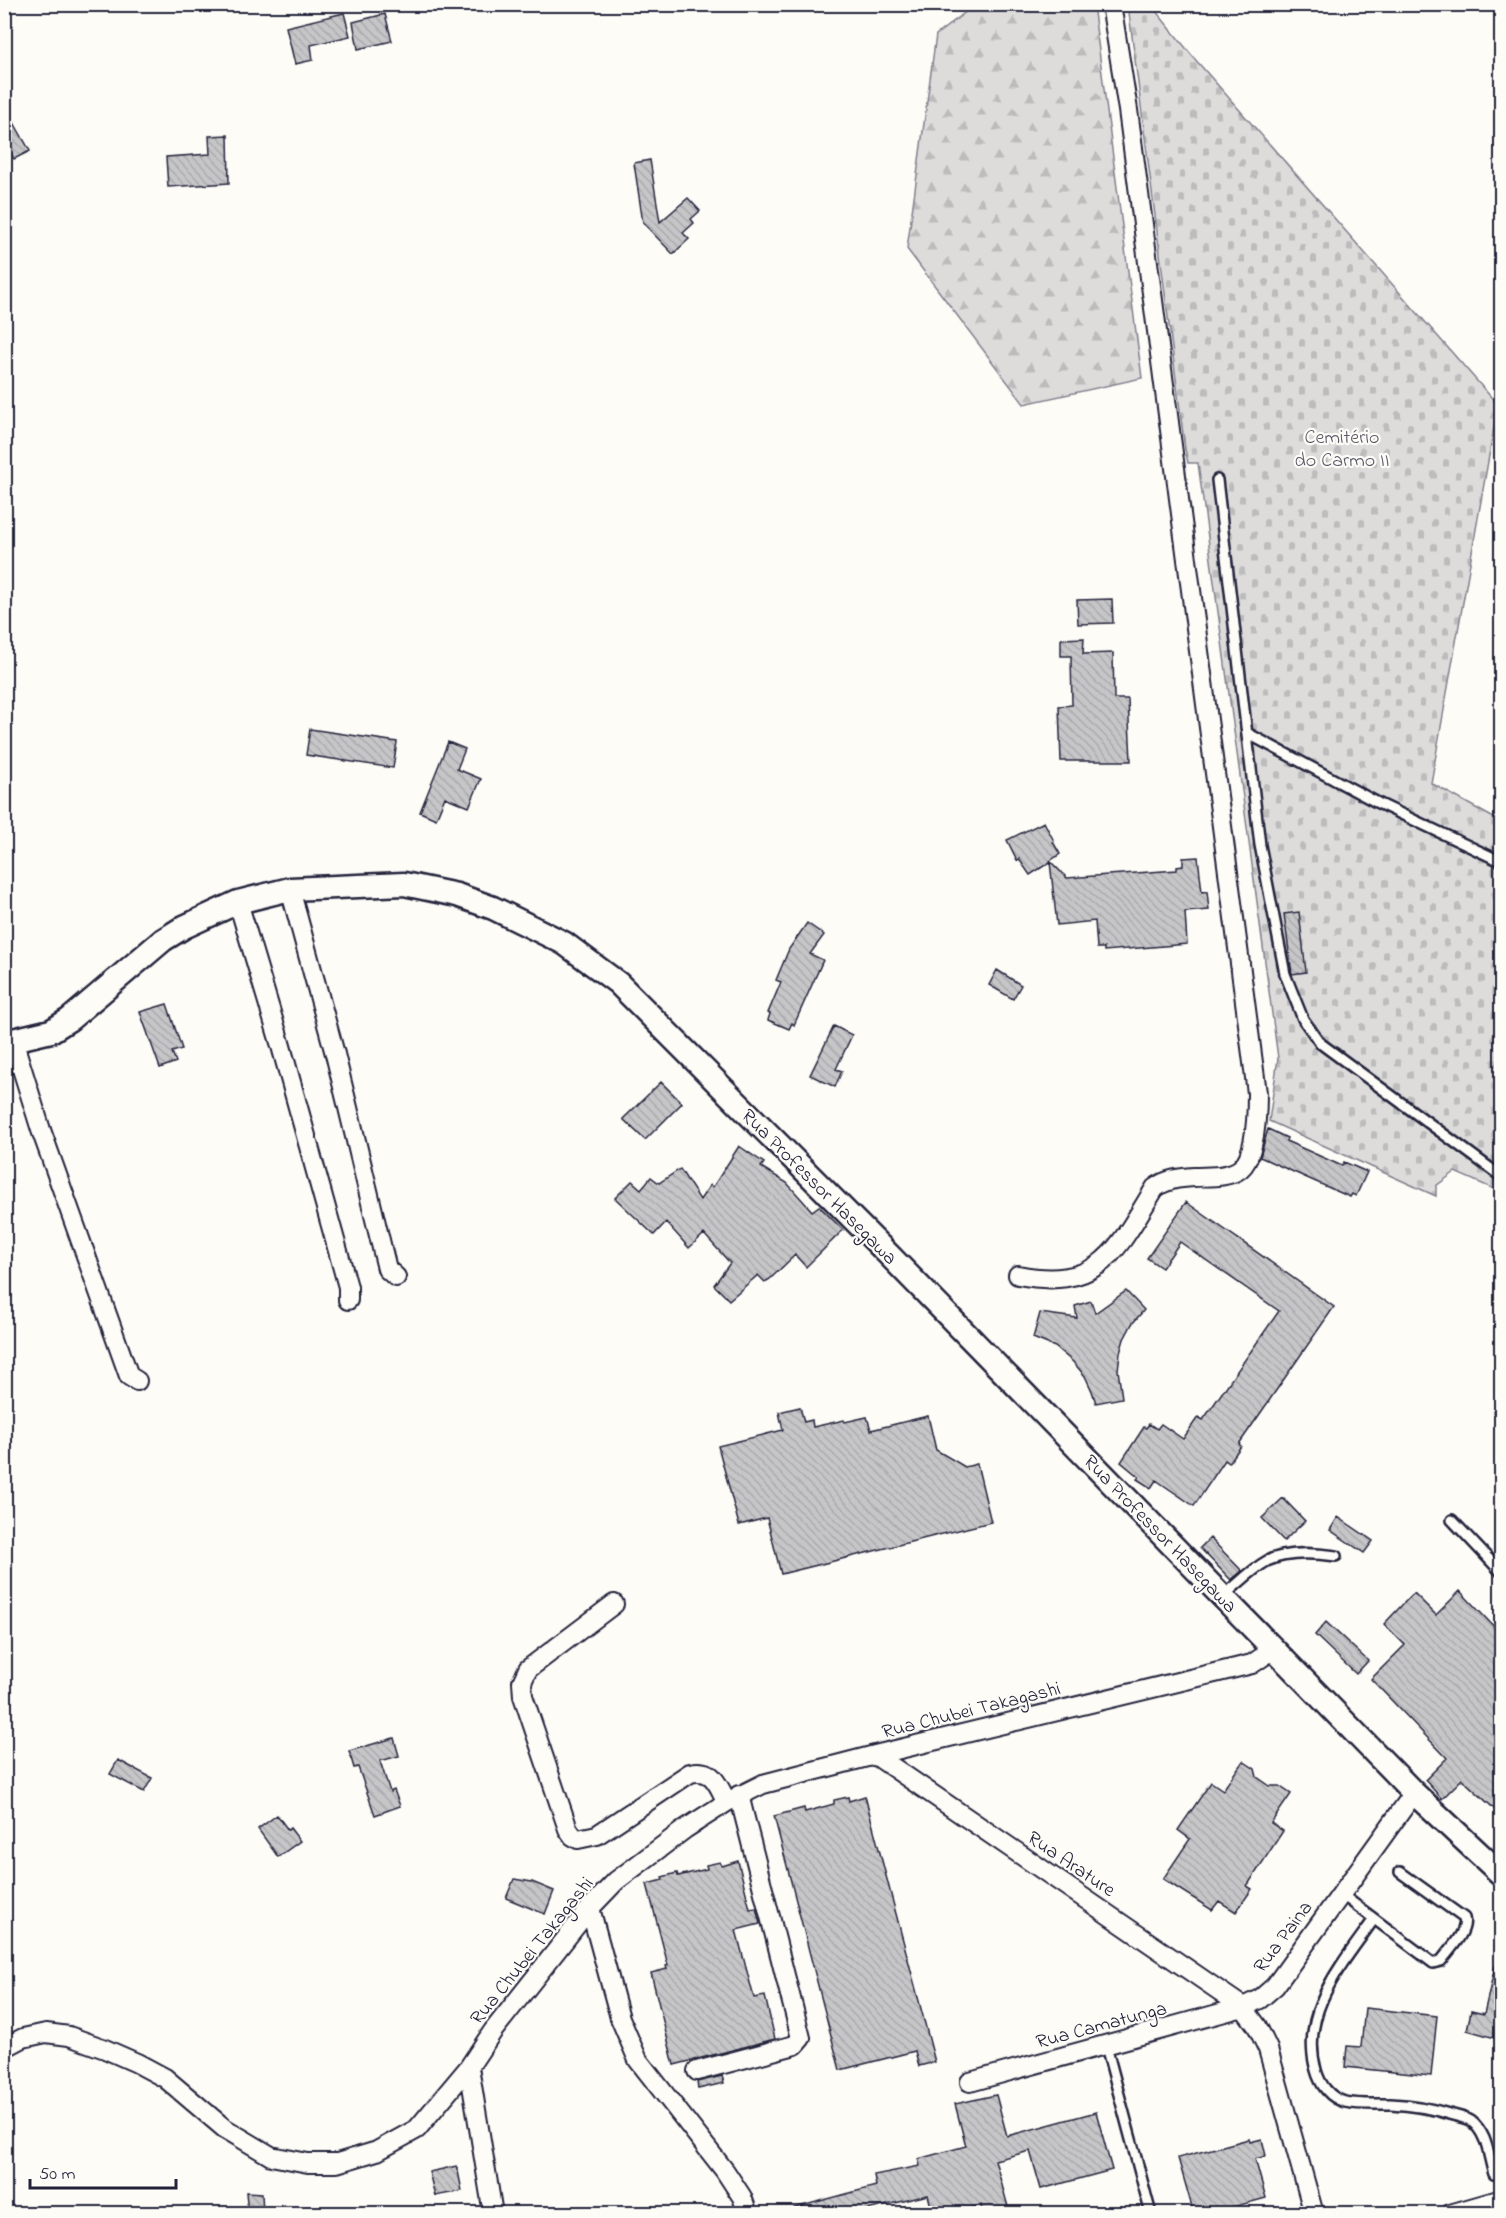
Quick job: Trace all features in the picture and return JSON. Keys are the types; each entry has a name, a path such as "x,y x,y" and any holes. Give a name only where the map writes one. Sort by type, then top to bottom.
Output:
{"street":[{"path":"1018,1275 1054,1278 1077,1275 1093,1268 1117,1249 1155,1188 1163,1182 1178,1178 1226,1175 1239,1170 1246,1162 1256,1127 1256,1082 1131,134 1111,4"},
{"name":"Rua Professor Hasegawa","path":"9,1040 51,1031 70,1019 163,940 184,927 238,902 290,889 404,884 458,895 493,908 564,943 618,983 882,1248 1414,1793 1502,1875"},
{"path":"290,889 336,1054 387,1269 396,1276"},
{"path":"238,902 348,1287 348,1300"},
{"path":"9,1040 129,1376 137,1381"},
{"path":"614,1604 528,1669 522,1682 523,1696 568,1829 578,1839 597,1835 690,1773 700,1771 713,1777 733,1798 801,2038 795,2045 697,2071"},
{"name":"Rua Chubei Takagashi","path":"4,2048 23,2038 46,2033 69,2036 84,2041 137,2063 165,2078 224,2128 271,2156 308,2163 337,2163 377,2151 417,2129 469,2067 493,2031 590,1908 615,1881 685,1829 733,1798 763,1784 875,1755 1252,1664 1274,1649"},
{"name":"Rua Arature","path":"875,1755 1243,2007"},
{"name":"Rua Paina","path":"1243,2007 1260,2000 1275,1986 1414,1793"},
{"path":"590,1908 620,2018 638,2060 725,2171 742,2197 748,2214"},
{"path":"1243,2007 1257,2026 1268,2049 1314,2214"},
{"name":"Rua Camatunga","path":"970,2082 1243,2007"},
{"path":"469,2067 493,2214"},
{"path":"1449,2214 1502,2199"}],"lane":[{"path":"1217,480 1260,845 1285,974 1308,1029 1320,1043 1502,1177"},
{"path":"1247,733 1378,803 1502,862"},
{"path":"1452,1520 1502,1573"},
{"path":"1223,1596 1266,1562 1279,1557 1299,1554 1336,1556"},
{"path":"1341,1894 1433,1963 1441,1961 1464,1928 1464,1918 1400,1872"},
{"path":"1374,1919 1335,1975 1319,2004 1311,2033 1312,2056 1317,2076 1325,2090 1343,2101 1413,2106 1467,2119 1481,2133 1488,2149 1494,2174 1502,2175"},
{"path":"1106,2046 1151,2214"}],"green space":[{"path":"976,4 1093,5 1142,378 1024,404 907,249 936,35"},
{"name":"Cemitério do Carmo II","path":"1128,5 1151,5 1194,58 1498,405 1431,783 1501,822 1501,1192 1455,1172 1436,1186 1436,1196 1269,1121 1278,1058 1198,463 1188,463 1185,449"}],"building":[{"path":"344,13 350,36 311,45 313,60 295,64 286,27"},
{"path":"385,14 392,41 358,49 353,22"},
{"path":"4,105 30,151 14,159 4,141"},
{"path":"228,135 229,183 168,187 166,157 210,154 209,136"},
{"path":"650,160 660,222 688,198 700,211 691,219 694,223 683,233 689,239 673,254 643,223 634,163"},
{"path":"1112,599 1113,623 1078,624 1077,600"},
{"path":"1084,638 1083,654 1113,653 1114,699 1128,699 1131,761 1061,761 1059,706 1072,705 1071,656 1061,656 1061,639"},
{"path":"310,729 397,742 393,768 306,755"},
{"path":"448,742 465,749 457,769 481,779 469,807 445,797 436,819 420,812"},
{"path":"1044,822 1060,854 1050,861 1067,878 1177,870 1177,867 1183,866 1183,858 1198,857 1202,892 1207,891 1209,910 1185,912 1187,944 1104,951 1104,948 1097,948 1095,921 1057,925 1050,862 1030,875 1019,859 1017,860 1007,840"},
{"path":"1299,912 1306,972 1292,974 1284,914"},
{"path":"807,923 824,935 810,954 823,960 794,1025 792,1023 789,1029 768,1020 770,1014 768,1013 781,982 776,980 789,949"},
{"path":"997,970 1021,985 1013,999 989,985"},
{"path":"167,1004 182,1049 172,1052 176,1062 160,1068 140,1012"},
{"path":"834,1026 852,1035 836,1069 842,1071 835,1087 810,1075"},
{"path":"661,1082 682,1103 645,1140 623,1119"},
{"path":"1268,1129 1287,1138 1286,1141 1342,1166 1344,1162 1367,1172 1356,1196 1352,1194 1350,1197 1260,1157"},
{"path":"739,1146 764,1163 761,1167 787,1183 812,1211 819,1206 843,1230 806,1267 795,1255 770,1279 765,1282 758,1275 729,1300 714,1285 730,1263 704,1234 689,1248 666,1222 654,1235 615,1198 632,1181 641,1189 651,1177 659,1183 680,1169 700,1200 710,1185 713,1187"},
{"path":"1186,1202 1334,1307 1239,1444 1241,1446 1229,1463 1225,1460 1194,1506 1156,1480 1151,1488 1137,1479 1139,1477 1121,1462 1144,1427 1146,1428 1149,1424 1157,1429 1161,1424 1183,1439 1198,1417 1203,1420 1279,1311 1180,1242 1162,1268 1147,1258"},
{"path":"1126,1291 1144,1310 1132,1324 1120,1353 1118,1370 1122,1398 1096,1403 1085,1376 1073,1362 1055,1347 1033,1338 1040,1313 1077,1318 1075,1306 1091,1301 1095,1313"},
{"path":"800,1407 804,1422 812,1420 813,1427 867,1417 871,1430 928,1416 936,1450 965,1467 977,1464 991,1522 781,1574 767,1518 739,1525 718,1446 783,1430 779,1412"},
{"path":"1283,1498 1305,1521 1284,1541 1262,1518"},
{"path":"1338,1517 1373,1541 1364,1553 1330,1530"},
{"path":"1210,1538 1242,1571 1231,1580 1200,1548"},
{"path":"1460,1591 1502,1635 1502,1816 1462,1779 1442,1799 1425,1780 1447,1758 1371,1679 1405,1645 1384,1624 1414,1593 1436,1615"},
{"path":"1326,1622 1368,1661 1356,1674 1315,1635"},
{"path":"394,1738 399,1756 380,1761 390,1792 394,1790 400,1806 375,1815 358,1767 354,1768 349,1751"},
{"path":"118,1760 152,1778 144,1792 110,1774"},
{"path":"1243,1761 1255,1769 1257,1777 1270,1786 1279,1786 1291,1794 1271,1823 1283,1831 1247,1886 1252,1889 1236,1912 1219,1901 1212,1910 1163,1879 1190,1839 1178,1830 1211,1782 1223,1790"},
{"path":"865,1796 935,2062 919,2066 915,2051 840,2070 774,1816 804,1808 805,1812 834,1804 834,1800 848,1797 849,1801"},
{"path":"277,1815 300,1841 278,1857 258,1829"},
{"path":"738,1861 750,1909 756,1908 760,1924 736,1930 754,1998 765,1996 775,2039 674,2065 651,1973 667,1969 668,1965 647,1884 677,1873 678,1876 707,1869 706,1865 720,1862 722,1866"},
{"path":"514,1879 532,1882 554,1891 545,1914 506,1898"},
{"path":"1495,1966 1502,1967 1502,2040 1467,2030 1471,2011 1484,2014"},
{"path":"1365,2008 1437,2016 1431,2076 1345,2067 1347,2046 1361,2047"},
{"path":"722,2076 724,2083 698,2089 697,2082"},
{"path":"996,2095 1007,2136 1096,2112 1112,2170 1041,2189 1030,2151 995,2160 1010,2214 982,2214 981,2205 948,2214 933,2214 928,2195 863,2211 864,2214 794,2214 794,2208 876,2186 874,2175 920,2166 918,2159 966,2146 955,2104"},
{"path":"1249,2139 1250,2142 1262,2139 1266,2156 1255,2159 1266,2198 1207,2214 1194,2214 1178,2158"},
{"path":"457,2166 462,2191 435,2196 429,2172"},
{"path":"246,2192 262,2193 263,2214 248,2214"}]}
